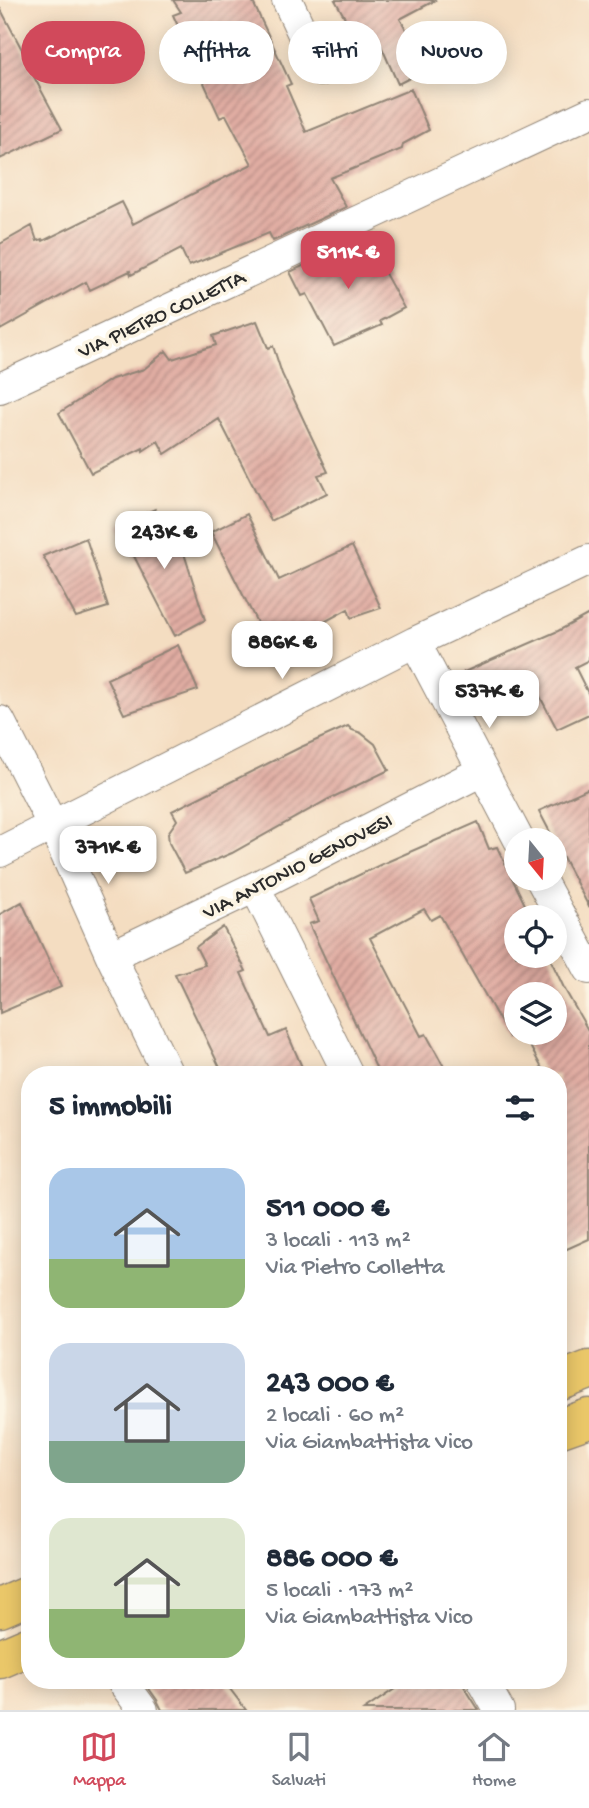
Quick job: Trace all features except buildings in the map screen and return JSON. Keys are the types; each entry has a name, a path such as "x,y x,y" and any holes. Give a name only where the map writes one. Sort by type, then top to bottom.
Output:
{"highway":[{"path":"567,1379 589,1370"},
{"path":"567,1426 589,1418"},
{"path":"0,1608 21,1599"},
{"path":"0,1659 21,1650"}],"street":[{"path":"286,0 296,21"},
{"name":"VIA PIETRO COLLETTA","path":"0,388 589,113"},
{"path":"0,852 415,642 589,560"},
{"path":"415,642 513,828"},
{"path":"0,721 53,826 164,1066"},
{"name":"VIA ANTONIO GENOVESI","path":"111,956 256,887 482,771"},
{"path":"256,887 344,1066"},
{"path":"547,891 589,969"},
{"path":"128,1689 143,1710"},
{"path":"487,1689 499,1710"}]}
